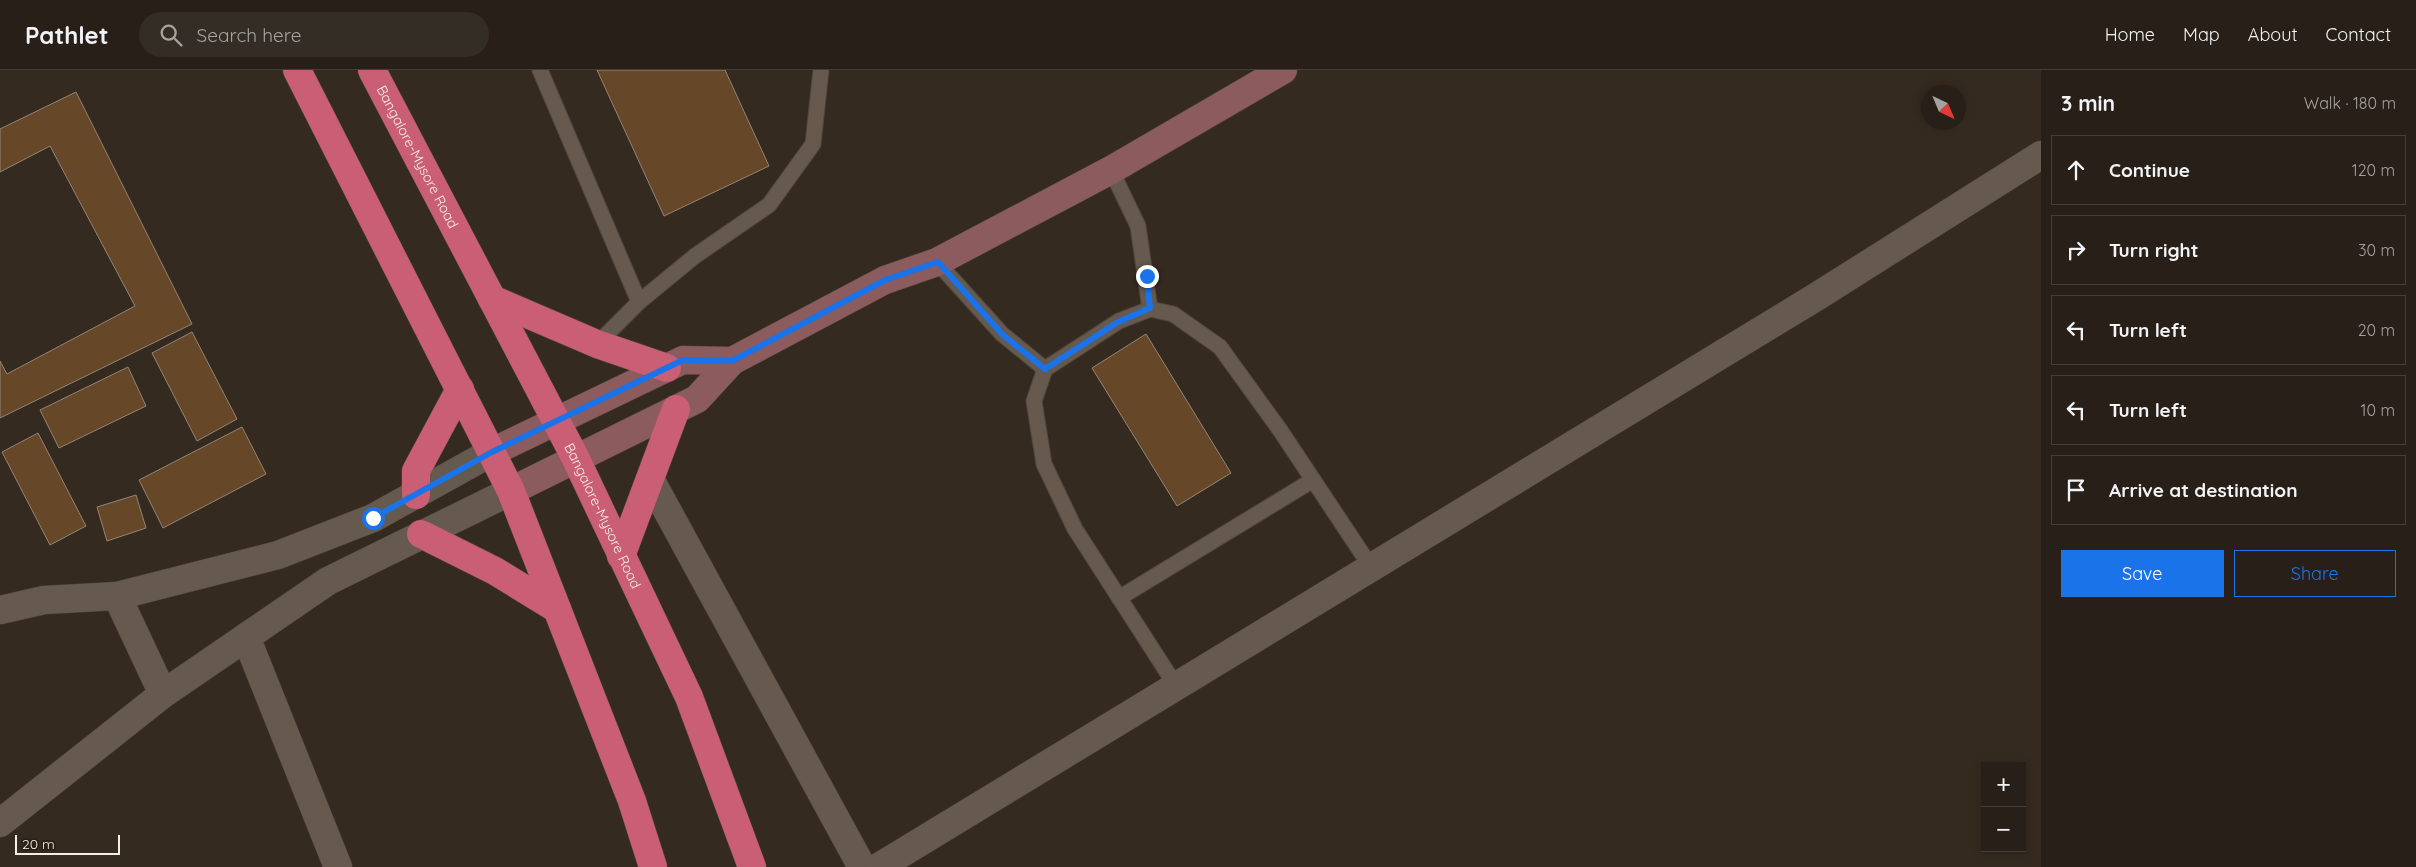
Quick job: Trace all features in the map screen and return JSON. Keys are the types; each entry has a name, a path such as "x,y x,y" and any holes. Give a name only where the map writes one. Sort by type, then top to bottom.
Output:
{"highway":[{"path":"297,70 511,490 632,800 653,867"},
{"name":"Bangalore-Mysore Road","path":"372,70 575,457 689,697 752,867"},
{"path":"492,299 597,344 667,368"},
{"path":"416,494 416,471 460,389"},
{"path":"621,556 676,409"},
{"path":"421,534 495,571 557,609"}],"main road":[{"path":"511,490 575,457 697,399 732,361 885,280 938,262 1111,170 1265,74"},
{"path":"492,452 683,360 732,361"}],"street":[{"path":"878,867 1816,297 2041,155"},
{"path":"0,610 44,600 117,596 278,554 373,518 492,452"},
{"path":"650,479 862,867"},
{"path":"0,823 163,694 328,581 511,490"},
{"path":"117,596 163,694"},
{"path":"246,637 338,867"}],"lane":[{"path":"540,70 639,302"},
{"path":"597,344 639,302 695,256 769,204 813,144 821,70"},
{"path":"1111,170 1138,226 1150,308"},
{"path":"938,262 1002,334 1045,369"},
{"path":"1176,686 1075,529 1044,464 1034,401 1045,369 1118,322 1150,308 1173,314 1220,347 1280,430 1371,567"},
{"path":"1119,598 1313,480"}],"building":[{"path":"597,70 725,70 769,166 664,216"},
{"path":"76,92 192,324 0,418 0,361 7,374 135,306 50,146 0,172 0,129"},
{"path":"192,332 237,419 197,441 152,353"},
{"path":"1146,334 1231,473 1177,506 1092,368"},
{"path":"128,367 146,406 59,448 40,410"},
{"path":"242,427 266,474 163,528 139,480"},
{"path":"38,433 86,526 50,545 2,452"},
{"path":"136,495 146,528 107,541 97,507"}],"route":[{"path":"373,518 492,452 683,360 732,361 885,280 938,262 1002,334 1045,369 1118,322 1150,308 1147,276"}]}
